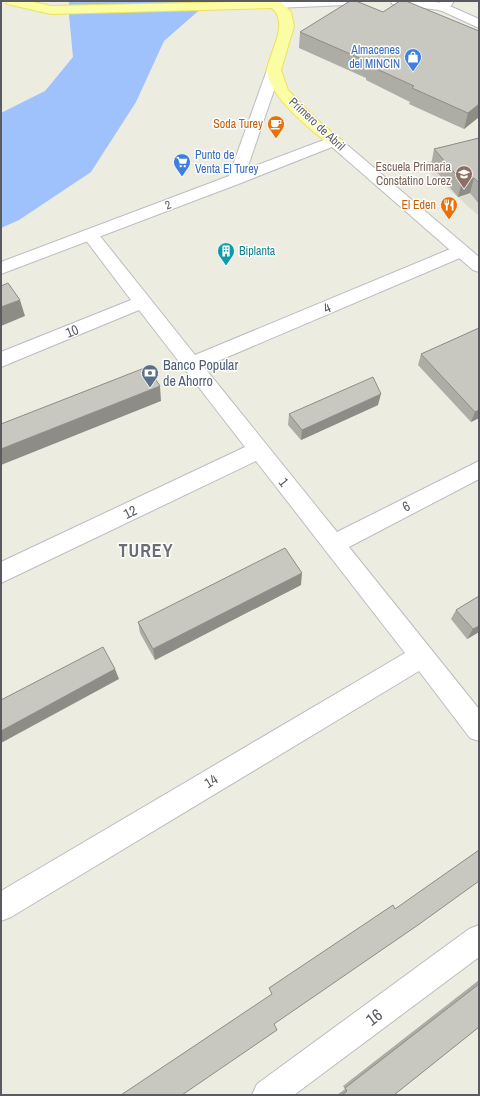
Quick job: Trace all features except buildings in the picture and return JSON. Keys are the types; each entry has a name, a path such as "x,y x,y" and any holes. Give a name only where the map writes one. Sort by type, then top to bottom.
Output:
{"main road":[{"path":"12,1 51,10 229,4 275,4 284,12 287,26 274,70"},
{"name":"Primero de Abril","path":"274,70 281,91 307,118 334,141"}],"street":[{"path":"275,4 347,1"},
{"path":"397,1 446,4 479,24"},
{"path":"234,180 274,70"},
{"name":"2","path":"1,268 334,141"},
{"name":"Primero de Abril","path":"334,141 479,266"},
{"name":"1","path":"90,235 479,729"},
{"name":"4","path":"192,364 461,251"},
{"name":"10","path":"1,360 143,302"},
{"name":"12","path":"1,574 259,450"},
{"name":"6","path":"334,544 479,469"},
{"name":"14","path":"1,907 422,656"},
{"name":"16","path":"268,1095 479,939"}],"shaded area":[{"name":"Escuela Primaria Constatino Lorez","path":"479,153 479,216 419,163"}],"water":[{"path":"69,1 212,1 204,6 164,41 136,102 91,172 19,220 1,228 1,113 45,91 73,57"}],"place":[{"name":"Almacenes del MINCIN","path":"413,72"},
{"name":"Soda Turey","path":"276,139"},
{"name":"Punto de Venta El Turey","path":"182,177"},
{"name":"Escuela Primaria Constatino Lorez","path":"464,189"},
{"name":"El Eden","path":"449,220"},
{"name":"Biplanta","path":"226,266"},
{"name":"Banco Popular de Ahorro","path":"150,388"}],"district":[{"name":"TUREY","path":"146,551"}]}
